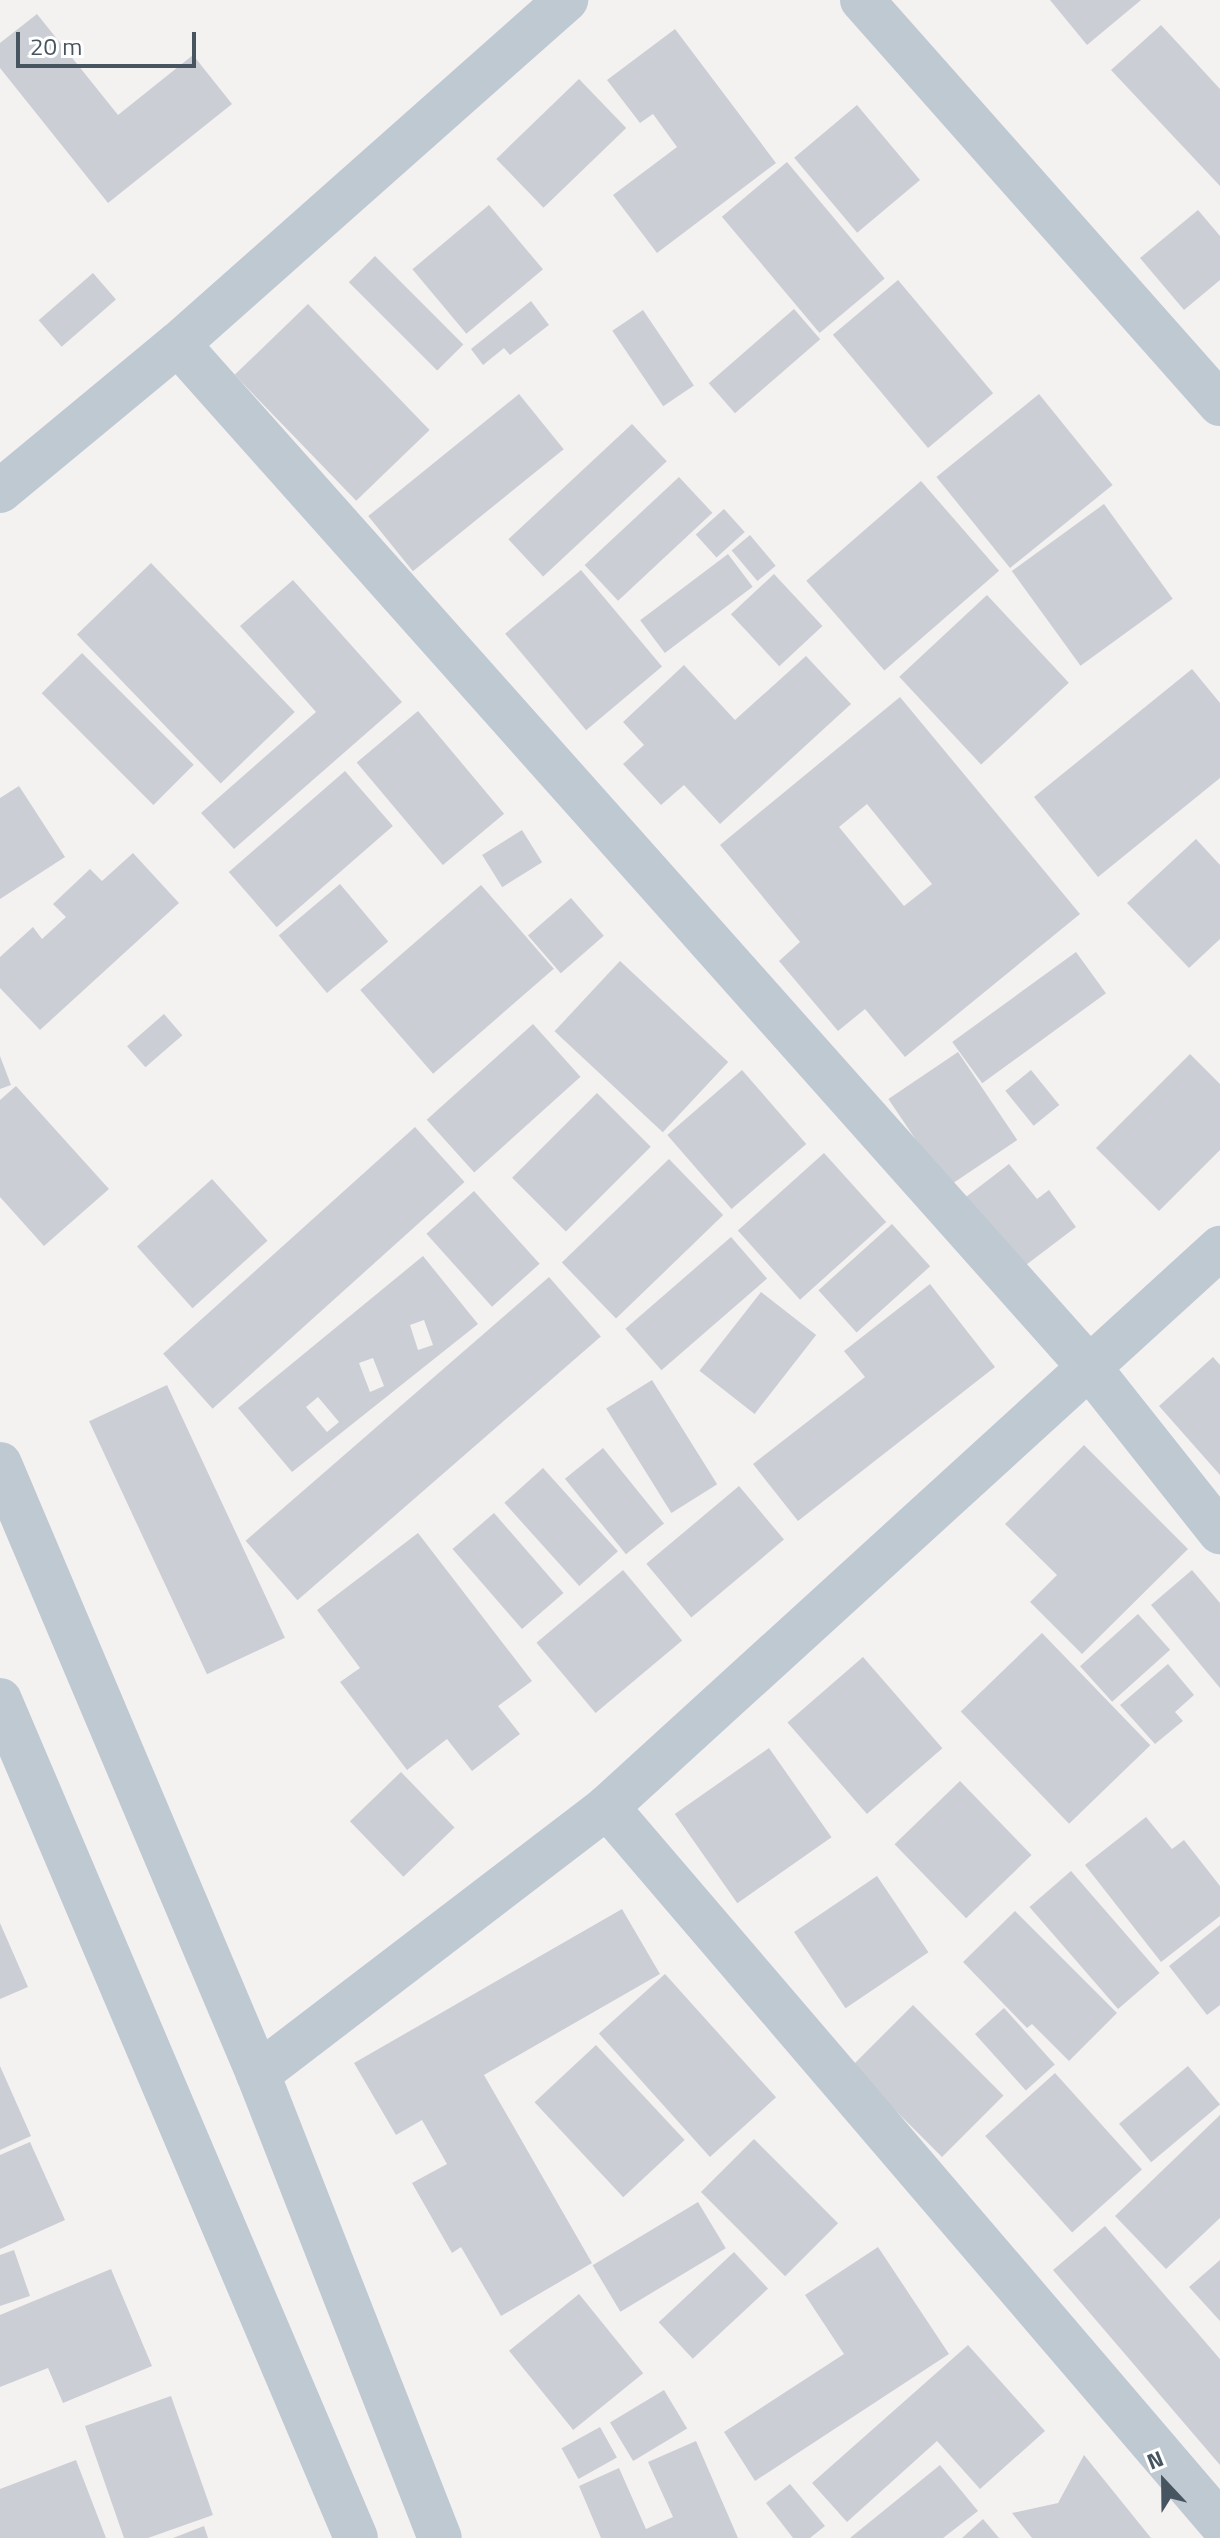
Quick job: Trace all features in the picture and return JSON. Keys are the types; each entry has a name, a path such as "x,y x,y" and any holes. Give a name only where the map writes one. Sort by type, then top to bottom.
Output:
{"street":[{"path":"0,491 178,344 566,0"},
{"path":"862,0 1220,404"},
{"path":"178,344 1089,1367 1220,1532"},
{"path":"258,2074 607,1807 1220,1248"},
{"path":"0,1464 258,2074 440,2538"},
{"path":"0,1700 356,2538"},
{"path":"607,1807 1220,2523"}],"building":[{"path":"1050,0 1141,0 1087,45"},
{"path":"37,14 118,115 193,55 232,104 108,203 0,68 0,43"},
{"path":"1161,25 1220,89 1220,186 1111,70"},
{"path":"675,29 776,163 657,253 613,195 677,147 653,114 640,123 607,80"},
{"path":"579,79 626,128 544,208 496,159"},
{"path":"857,105 920,180 857,233 794,158"},
{"path":"787,162 885,278 820,333 722,217"},
{"path":"489,205 543,269 466,334 412,269"},
{"path":"1198,210 1220,236 1220,280 1184,310 1140,258"},
{"path":"375,256 463,344 437,371 349,282"},
{"path":"93,273 116,299 62,347 39,320"},
{"path":"898,280 993,393 928,448 833,335"},
{"path":"531,301 549,325 510,355 504,348 483,365 471,349"},
{"path":"308,304 430,430 356,501 235,375"},
{"path":"794,309 820,339 735,413 709,383"},
{"path":"643,310 694,385 663,406 612,331"},
{"path":"519,394 564,449 413,571 368,516"},
{"path":"1039,394 1113,485 1010,568 936,477"},
{"path":"632,424 667,461 543,577 508,539"},
{"path":"679,477 712,513 618,601 585,565"},
{"path":"921,481 999,571 884,671 806,581"},
{"path":"1104,504 1173,599 1081,666 1012,571"},
{"path":"724,509 745,532 717,557 696,534"},
{"path":"750,535 776,566 757,581 732,550"},
{"path":"728,554 753,587 665,653 640,620"},
{"path":"151,563 295,712 221,783 77,635"},
{"path":"581,570 662,667 586,730 505,634"},
{"path":"774,574 822,626 779,666 731,614"},
{"path":"293,580 402,702 234,849 201,813 316,712 240,626"},
{"path":"987,595 1069,683 981,765 899,677"},
{"path":"82,653 194,765 153,805 42,693"},
{"path":"806,656 851,704 720,824 684,785 661,805 623,764 644,745 623,722 684,665 735,720"},
{"path":"1192,669 1220,703 1220,778 1098,877 1034,797"},
{"path":"900,697 1080,914 905,1057 865,1009 838,1031 779,961 800,942 720,845","holes":["867,804 932,884 904,906 839,827"]},
{"path":"418,711 504,814 443,865 357,762"},
{"path":"345,771 393,826 277,927 229,872"},
{"path":"19,786 65,857 0,899 0,798"},
{"path":"522,830 542,862 502,887 482,855"},
{"path":"1196,839 1220,865 1220,939 1189,968 1127,903"},
{"path":"133,853 179,903 40,1030 0,988 0,957 33,927 42,939 66,917 53,904 90,869 102,881"},
{"path":"340,884 388,941 327,993 279,935"},
{"path":"481,885 554,969 433,1074 360,990"},
{"path":"571,898 604,936 561,973 528,935"},
{"path":"1076,952 1106,993 982,1083 952,1042"},
{"path":"620,961 728,1062 663,1132 555,1031"},
{"path":"164,1014 182,1035 145,1067 127,1046"},
{"path":"533,1024 581,1077 474,1172 427,1120"},
{"path":"958,1052 1017,1140 948,1187 888,1099"},
{"path":"1190,1054 1220,1084 1220,1150 1159,1211 1096,1148"},
{"path":"0,1056 11,1085 0,1089"},
{"path":"742,1070 806,1144 732,1209 667,1135"},
{"path":"1031,1070 1059,1105 1034,1126 1005,1091"},
{"path":"16,1086 109,1189 44,1246 0,1197 0,1100"},
{"path":"597,1093 651,1147 566,1232 512,1178"},
{"path":"415,1127 465,1182 213,1409 163,1354"},
{"path":"824,1153 886,1222 800,1300 738,1231"},
{"path":"669,1159 723,1215 616,1319 562,1263"},
{"path":"1009,1164 1037,1199 1049,1190 1076,1227 1018,1271 962,1200"},
{"path":"212,1179 268,1241 192,1308 137,1247"},
{"path":"474,1191 540,1264 492,1307 426,1234"},
{"path":"892,1224 930,1266 857,1333 818,1290"},
{"path":"731,1237 767,1279 661,1370 625,1329"},
{"path":"423,1256 478,1324 292,1472 238,1408","holes":["424,1320 433,1345 418,1350 410,1325","373,1358 384,1386 370,1392 359,1363","318,1397 339,1422 327,1432 306,1407"]},
{"path":"549,1277 601,1337 297,1600 246,1541"},
{"path":"930,1284 995,1367 798,1521 753,1464 865,1377 844,1351"},
{"path":"761,1292 816,1335 755,1414 699,1371"},
{"path":"1213,1357 1220,1365 1220,1475 1159,1406"},
{"path":"652,1380 717,1484 671,1513 606,1409"},
{"path":"167,1385 285,1638 207,1674 89,1421"},
{"path":"1084,1445 1188,1549 1082,1654 1030,1602 1057,1575 1005,1524"},
{"path":"603,1448 664,1523 626,1554 565,1479"},
{"path":"543,1468 618,1551 579,1586 504,1503"},
{"path":"739,1486 784,1540 691,1617 646,1564"},
{"path":"494,1513 564,1593 522,1629 452,1549"},
{"path":"418,1533 532,1681 498,1706 520,1734 472,1771 447,1739 407,1770 340,1682 360,1668 317,1610"},
{"path":"623,1570 682,1640 596,1713 536,1643"},
{"path":"1192,1570 1220,1603 1220,1688 1151,1605"},
{"path":"1138,1614 1170,1650 1112,1702 1080,1666"},
{"path":"1042,1633 1150,1745 1069,1824 961,1711"},
{"path":"863,1657 942,1748 867,1814 788,1723"},
{"path":"1168,1664 1194,1695 1175,1712 1183,1721 1155,1744 1120,1705"},
{"path":"769,1748 832,1837 737,1903 675,1814"},
{"path":"401,1772 454,1827 403,1877 350,1821"},
{"path":"960,1781 1032,1855 966,1918 895,1844"},
{"path":"1146,1817 1172,1849 1184,1840 1220,1886 1220,1916 1161,1962 1085,1865"},
{"path":"1071,1871 1160,1973 1118,2009 1029,1907"},
{"path":"877,1876 928,1952 846,2008 794,1932"},
{"path":"622,1909 660,1974 484,2075 592,2263 501,2316 461,2247 452,2253 412,2183 447,2164 422,2120 396,2135 354,2063"},
{"path":"1015,1911 1117,2013 1069,2061 1032,2024 1027,2028 963,1962"},
{"path":"0,1923 28,1987 0,1999"},
{"path":"1220,1925 1220,2005 1207,2015 1169,1966"},
{"path":"665,1974 776,2097 710,2157 599,2034"},
{"path":"913,2005 1004,2096 942,2157 851,2067"},
{"path":"1004,2008 1055,2064 1026,2091 975,2034"},
{"path":"596,2045 685,2140 623,2197 535,2102"},
{"path":"0,2066 31,2136 0,2150"},
{"path":"1188,2066 1220,2104 1151,2162 1119,2124"},
{"path":"1055,2073 1142,2170 1072,2233 985,2136"},
{"path":"1220,2115 1220,2218 1166,2269 1115,2216"},
{"path":"754,2139 838,2223 785,2276 701,2192"},
{"path":"30,2142 65,2220 0,2249 0,2155"},
{"path":"698,2202 726,2248 620,2312 593,2265"},
{"path":"1105,2226 1220,2359 1220,2465 1053,2270"},
{"path":"878,2247 949,2354 755,2481 724,2432 844,2354 805,2295"},
{"path":"14,2250 30,2296 0,2306 0,2255"},
{"path":"734,2252 768,2289 693,2359 659,2322"},
{"path":"1220,2260 1220,2321 1189,2287"},
{"path":"111,2269 152,2366 63,2403 48,2368 0,2387 0,2315"},
{"path":"579,2294 643,2373 573,2430 509,2351"},
{"path":"968,2345 1045,2431 980,2489 937,2441 847,2522 812,2483"},
{"path":"664,2390 687,2429 633,2461 610,2422"},
{"path":"171,2396 213,2515 148,2538 124,2538 85,2426"},
{"path":"600,2427 617,2458 578,2479 562,2448"},
{"path":"696,2441 738,2538 601,2538 579,2486 619,2468 646,2529 673,2517 648,2462"},
{"path":"1084,2455 1151,2538 1032,2538 1012,2513 1058,2503"},
{"path":"76,2460 106,2538 0,2538 0,2489"},
{"path":"940,2465 978,2511 943,2538 850,2538"},
{"path":"790,2484 825,2526 810,2538 793,2538 766,2503"},
{"path":"983,2519 999,2538 962,2538"},
{"path":"204,2526 208,2538 173,2538"}]}
